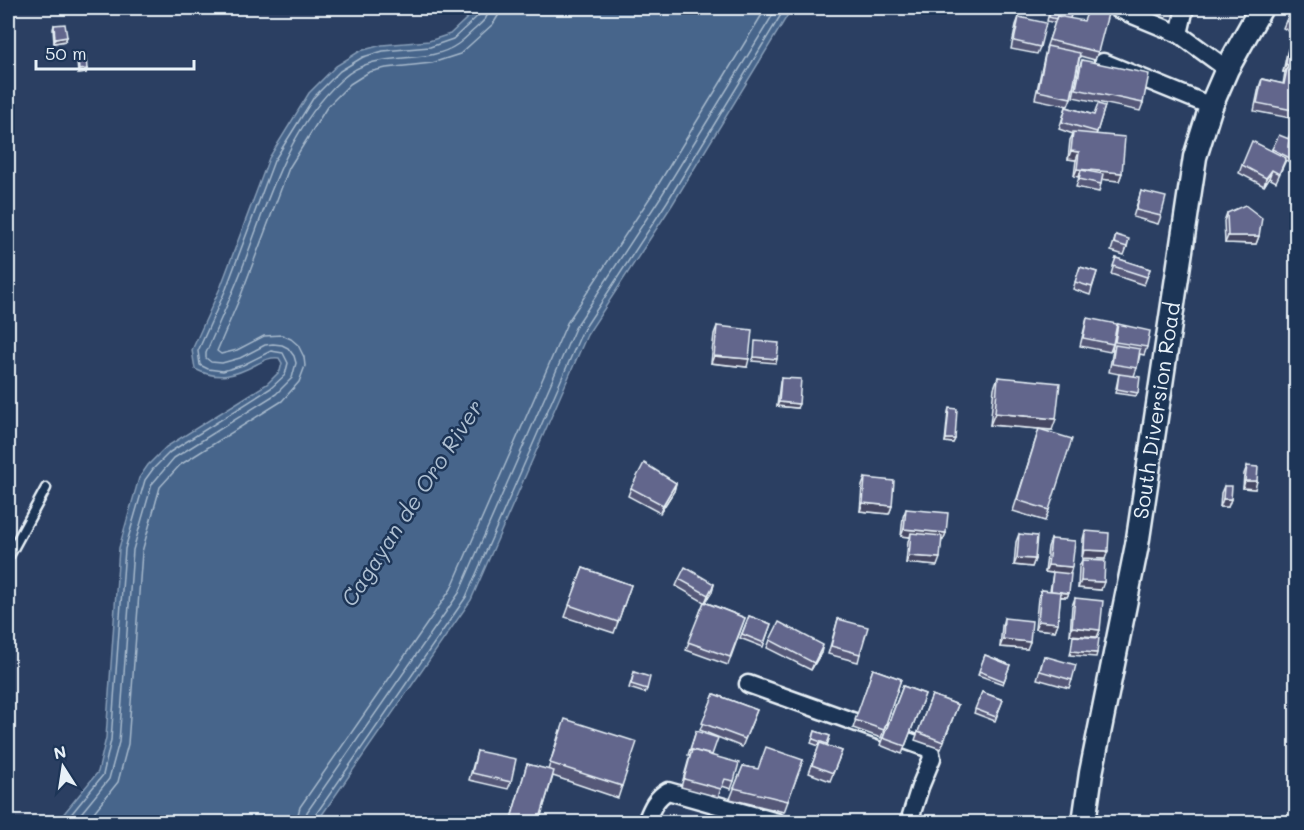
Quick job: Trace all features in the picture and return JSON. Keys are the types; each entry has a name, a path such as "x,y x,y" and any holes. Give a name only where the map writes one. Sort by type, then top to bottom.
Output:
{"main road":[{"name":"South Diversion Road","path":"1084,822 1091,773 1137,545 1196,157 1211,106 1227,69 1261,8"}],"street":[{"path":"1116,8 1179,34 1227,69"},
{"path":"1179,34 1185,8"},
{"path":"1103,62 1211,106"},
{"path":"748,684 930,748 933,758 920,787 909,822"},
{"path":"646,822 654,804 662,794 668,791 777,822"}],"lane":[{"path":"8,558 46,488"}],"water":[{"name":"Cagayan de Oro River","path":"478,8 792,8 672,205 587,335 471,600 317,822 57,822 98,772 106,738 119,548 139,478 166,447 267,384 280,371 282,363 279,358 273,358 234,374 211,375 195,369 192,350 221,286 269,158 309,93 336,66 360,51 382,45 429,41 450,34"}],"building":[{"path":"1051,8 1072,8 1070,19 1049,17"},
{"path":"1089,8 1109,10 1098,52 1049,40 1057,16 1084,21"},
{"path":"1293,8 1296,8 1296,26 1286,21"},
{"path":"1019,17 1046,23 1040,47 1014,41"},
{"path":"65,24 67,37 55,39 54,25"},
{"path":"1047,46 1080,53 1071,98 1038,91"},
{"path":"1288,49 1296,50 1296,93 1293,110 1257,103 1262,79 1284,84 1288,65 1286,64"},
{"path":"86,56 87,69 79,70 78,57"},
{"path":"1082,60 1149,74 1143,103 1076,89"},
{"path":"1098,104 1105,106 1097,132 1062,122 1066,107 1094,115"},
{"path":"1073,132 1125,137 1122,173 1077,169 1079,152 1071,151"},
{"path":"1290,134 1296,134 1296,144 1289,143"},
{"path":"1279,135 1289,139 1288,147 1296,148 1296,161 1272,149"},
{"path":"1252,141 1286,158 1279,174 1272,170 1266,178 1242,165"},
{"path":"1081,170 1103,174 1101,184 1079,179"},
{"path":"1141,191 1166,197 1161,216 1136,210"},
{"path":"1245,205 1262,218 1259,236 1228,236 1227,213"},
{"path":"1116,235 1129,239 1127,247 1114,243"},
{"path":"1116,258 1150,269 1147,277 1113,266"},
{"path":"1080,267 1097,272 1092,287 1075,282"},
{"path":"1087,318 1117,324 1113,344 1083,338"},
{"path":"1118,324 1150,331 1147,347 1115,342"},
{"path":"717,326 752,330 749,359 714,356"},
{"path":"755,341 779,343 777,359 754,357"},
{"path":"1115,345 1140,349 1137,368 1112,364"},
{"path":"1119,374 1140,377 1138,393 1117,389"},
{"path":"998,377 1060,383 1056,419 995,413"},
{"path":"781,378 801,379 799,404 779,402"},
{"path":"949,408 957,409 955,439 946,439"},
{"path":"1039,429 1072,439 1049,510 1017,500"},
{"path":"644,463 676,483 663,505 631,488"},
{"path":"1247,466 1258,467 1257,481 1245,481"},
{"path":"865,478 894,481 892,506 863,503"},
{"path":"1224,486 1232,486 1231,499 1223,499"},
{"path":"906,509 948,513 946,533 904,529"},
{"path":"1085,531 1109,533 1108,551 1084,550"},
{"path":"911,533 942,536 940,558 909,556"},
{"path":"1019,534 1037,536 1035,559 1017,558"},
{"path":"1051,539 1075,541 1072,567 1048,565"},
{"path":"1082,560 1105,561 1104,582 1081,581"},
{"path":"685,567 714,584 708,595 679,579"},
{"path":"583,568 631,585 618,622 569,605"},
{"path":"1053,572 1071,574 1069,593 1051,591"},
{"path":"1041,590 1061,592 1058,623 1038,621"},
{"path":"1075,598 1103,601 1100,630 1072,627"},
{"path":"704,602 745,618 730,657 688,642"},
{"path":"749,616 771,624 764,643 742,634"},
{"path":"1004,618 1032,621 1030,642 1003,639"},
{"path":"838,619 868,627 860,654 831,646"},
{"path":"779,622 823,645 814,663 770,640"},
{"path":"1073,636 1099,638 1097,653 1071,651"},
{"path":"985,655 1010,665 1004,681 979,671"},
{"path":"1044,656 1076,665 1072,680 1040,671"},
{"path":"873,669 901,679 884,730 855,720"},
{"path":"634,672 650,677 647,689 631,684"},
{"path":"903,686 925,694 905,746 883,738"},
{"path":"982,692 1003,700 996,717 975,709"},
{"path":"714,694 757,710 745,739 702,723"},
{"path":"932,695 958,705 943,742 918,732"},
{"path":"565,719 637,742 622,786 550,763"},
{"path":"696,731 718,738 712,755 690,751"},
{"path":"815,731 830,736 827,744 813,739"},
{"path":"820,743 842,751 833,773 812,765"},
{"path":"766,747 803,760 788,801 734,788 743,766 758,769"},
{"path":"692,750 739,763 734,781 725,779 721,789 684,779"},
{"path":"477,751 516,759 511,782 472,773"},
{"path":"527,764 554,771 539,822 511,819"}]}
